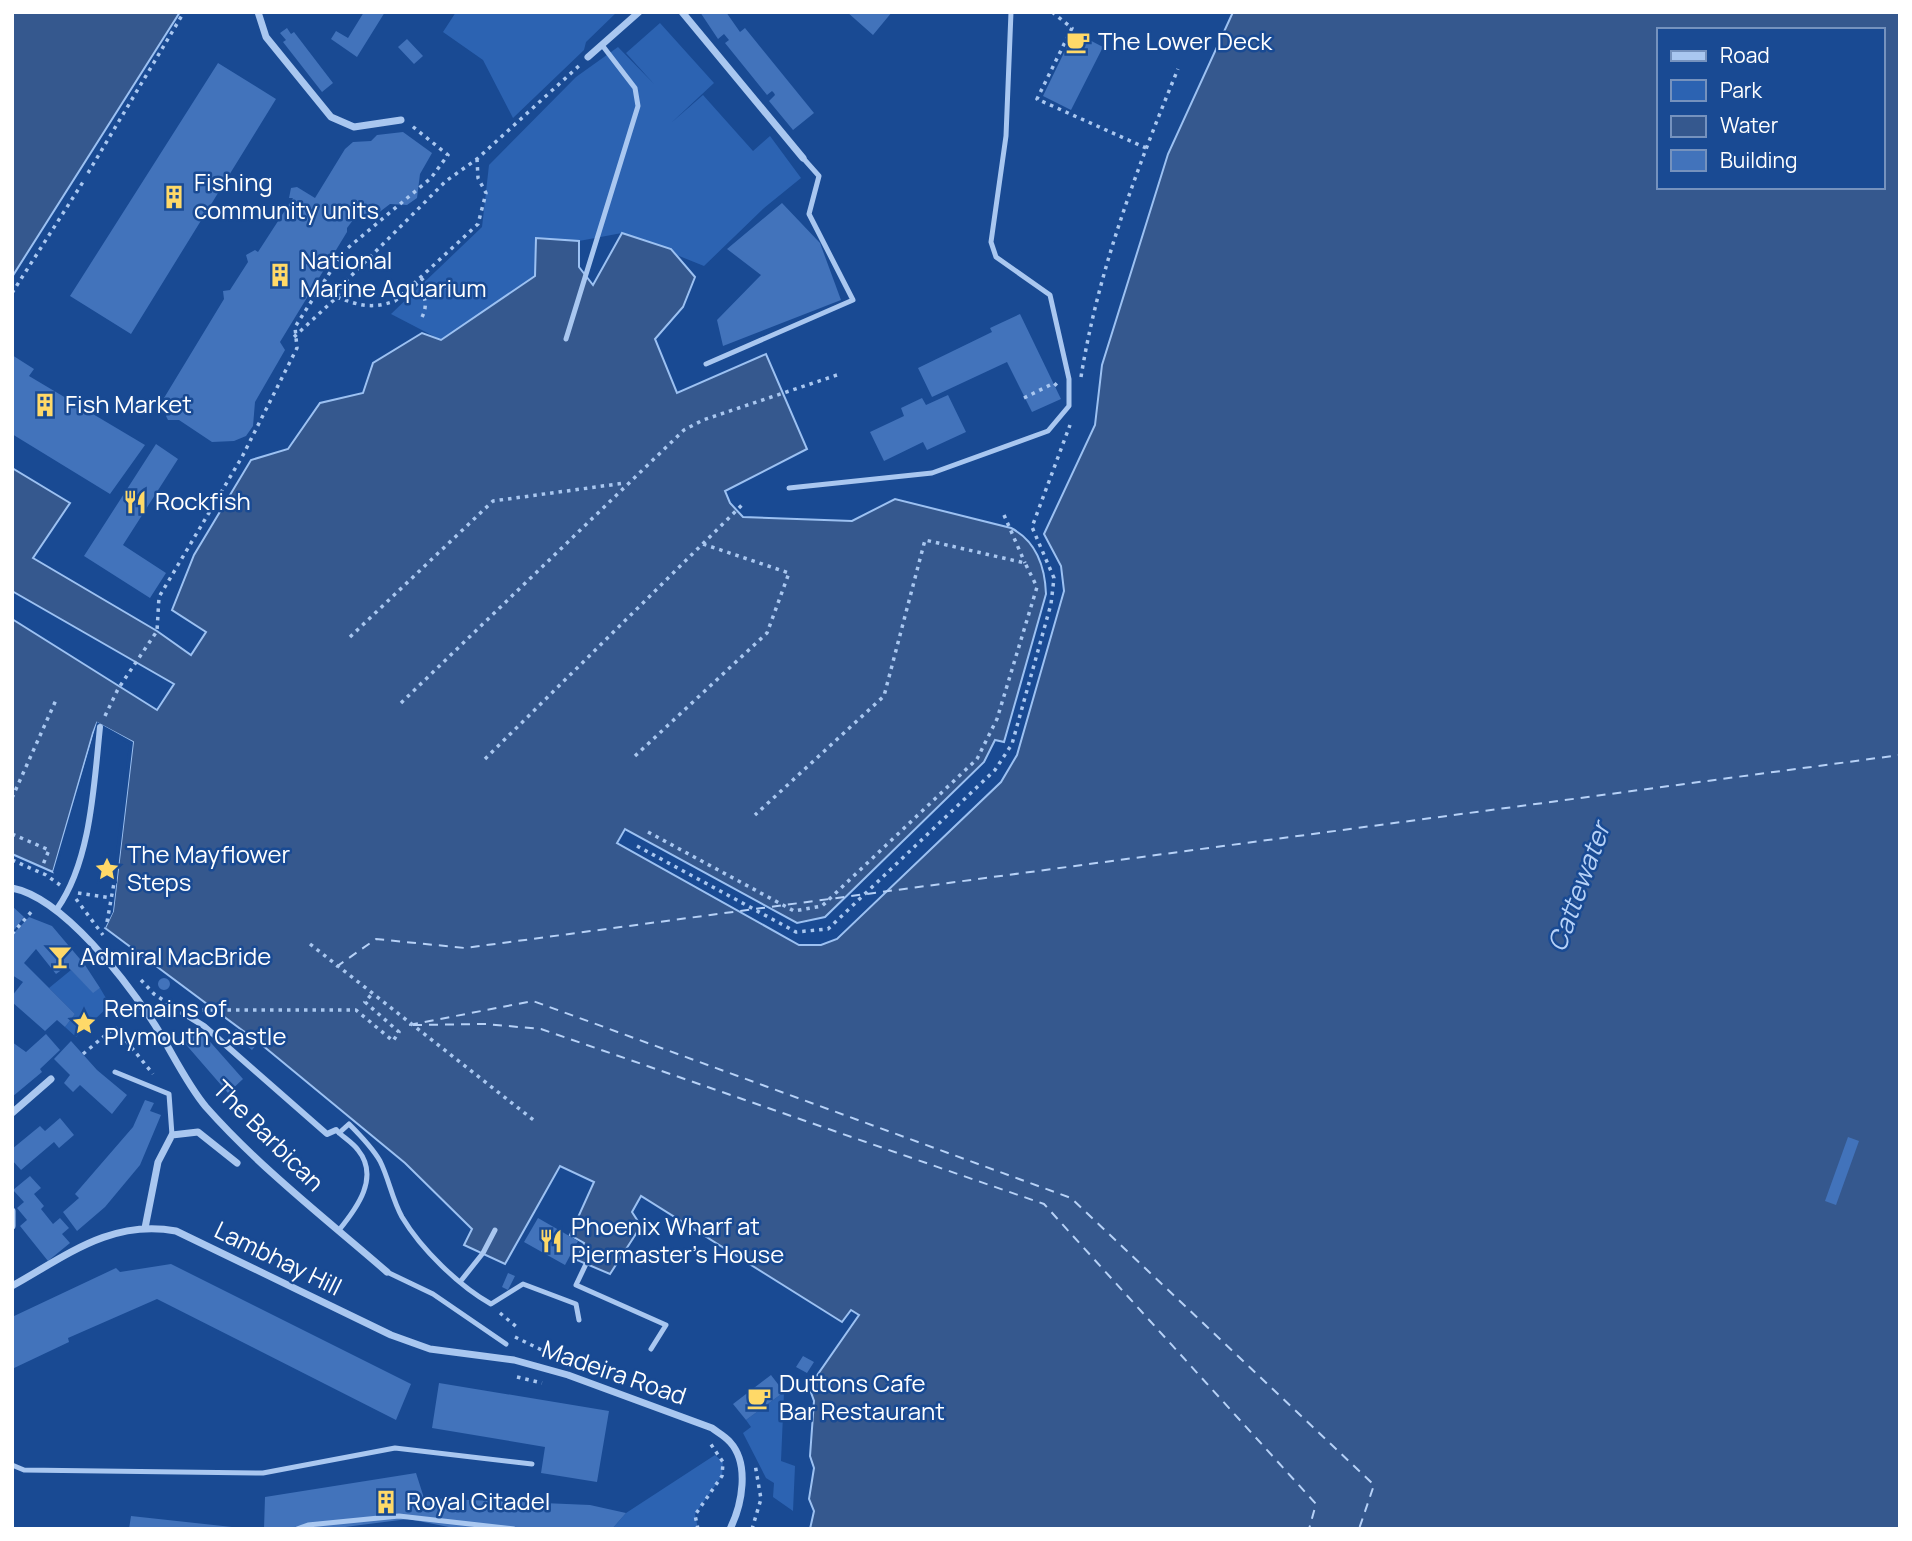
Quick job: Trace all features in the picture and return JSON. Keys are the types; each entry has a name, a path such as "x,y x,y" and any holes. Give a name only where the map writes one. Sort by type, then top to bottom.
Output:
{"street":[{"path":"258,12 266,37 331,117 354,127 401,120"},
{"path":"588,57 639,12"},
{"path":"682,12 803,158"},
{"path":"57,909 69,892 91,811 100,727"},
{"name":"The Barbican","path":"12,888 42,898 89,941 153,1022 204,1105 291,1189 387,1272"},
{"path":"183,1013 204,1026 327,1135 338,1132"},
{"path":"12,1113 51,1079"},
{"path":"145,1228 158,1162 172,1135 198,1132 237,1163"},
{"path":"12,1211 12,1226"},
{"name":"Lambhay Hill","path":"12,1286 101,1237 122,1230 145,1228 176,1231 391,1335"},
{"name":"Madeira Road","path":"391,1335 459,1355 514,1360 568,1375 712,1428 731,1442 739,1460 741,1492 730,1529"}],"lane":[{"path":"789,488 932,473 1048,431 1069,406 1069,379 1050,295 996,257 991,242 1006,136 1011,12"},
{"path":"566,339 638,106 635,88 602,45"},
{"path":"706,364 853,300 809,214 819,176 803,158"},
{"path":"115,1072 169,1094 172,1135"},
{"path":"339,1230 362,1197 368,1176 359,1150 338,1132 349,1124 381,1162 387,1186 403,1219 444,1269 491,1304 523,1284 576,1304 579,1320"},
{"path":"460,1282 483,1253 495,1230"},
{"path":"586,1264 576,1284 666,1325 651,1349"},
{"name":"The Barbican","path":"387,1272 433,1294 506,1344"},
{"path":"12,1465 24,1470 262,1473 395,1448 531,1464"},
{"path":"297,1529 307,1525 399,1516 514,1529"}],"path":[{"path":"89,173 184,12"},
{"path":"1052,12 1072,28 1037,99 1146,148"},
{"path":"295,337 337,297 344,283 446,181 477,159 588,57"},
{"path":"1079,387 1095,306 1146,148 1178,69"},
{"path":"100,727 118,689 157,631 159,597 243,457 297,348 295,327 343,252 430,178 449,155 421,130 401,120"},
{"path":"337,297 362,307 377,307 395,301 478,224 486,193 478,178 477,159"},
{"path":"12,293 83,181"},
{"path":"421,278 437,295 448,288"},
{"path":"415,283 423,293 426,306 421,319"},
{"path":"401,703 684,430 702,420 840,374"},
{"path":"637,846 796,932 828,929 995,770 1012,744 1051,604 1054,578 1032,527 1072,419"},
{"path":"350,637 493,501 627,483"},
{"path":"485,759 743,504"},
{"path":"648,832 794,911 822,906 977,759 997,719 1037,587 1004,515"},
{"path":"755,814 884,696 925,540 1025,563"},
{"path":"635,756 767,633 789,573 703,544"},
{"path":"12,798 56,700"},
{"path":"12,834 49,850 42,867"},
{"path":"12,860 46,875 69,892 111,898"},
{"path":"107,922 114,883"},
{"path":"12,934 42,898"},
{"path":"310,944 371,995 536,1122"},
{"path":"136,974 154,994 183,1013 217,1009 356,1010 393,1041 399,1032 365,1002 371,995"},
{"path":"83,1054 115,1027 154,1075"},
{"path":"491,1304 519,1329"},
{"path":"522,1371 553,1380"},
{"path":"709,1437 726,1455 729,1465"},
{"path":"698,1529 695,1515 722,1476 723,1462 712,1445"}],"green space":[{"path":"456,12 617,12 586,42 584,50 513,118 483,60 443,32"},
{"path":"660,23 714,83 671,123 703,95 753,151 770,136 801,178 764,208 704,266 622,233 579,241 537,238 535,276 441,340 391,314 482,227 489,165 576,77 618,47 654,84 626,53"},
{"path":"71,970 93,992 100,988 110,1005 76,1037 65,1027 75,1014 49,988"},
{"path":"784,1392 781,1461 795,1466 793,1511 773,1497 774,1483 766,1478 743,1433 751,1427 746,1420"},
{"path":"715,1455 723,1462 722,1476 695,1514 698,1529 612,1529 626,1513"}],"water":[{"path":"12,12 180,12 12,277"},
{"name":"Cattewater","path":"1233,12 1900,12 1900,1529 810,1529 814,1511 809,1499 814,1468 810,1456 814,1401 809,1387 859,1315 851,1310 842,1322 641,1196 632,1212 641,1226 610,1274 577,1260 584,1243 570,1235 594,1182 560,1166 505,1264 464,1245 472,1229 405,1163 262,1045 105,928 113,911 133,742 97,723 53,872 12,854 12,619 157,710 174,684 12,591 12,468 70,503 33,558 157,631 191,655 206,632 172,610 194,555 251,460 288,449 320,403 363,393 373,363 422,333 441,340 535,276 536,238 579,241 579,267 593,285 622,233 671,249 695,277 683,307 655,339 677,393 766,354 807,449 725,491 730,503 743,517 852,521 895,499 1011,528 1033,547 1044,574 1046,594 1004,742 995,740 984,762 825,917 797,923 625,829 617,843 799,945 821,945 837,939 1001,782 1017,755 1064,591 1061,566 1044,534 1095,425 1102,365 1168,154"}],"pier":[{"path":"97,722 133,742 113,912 105,928 103,925 109,911 129,744 99,727 55,874 53,872"}],"building":[{"path":"364,12 385,12 357,57 331,39 336,31 348,38"},
{"path":"700,12 726,12 740,32 745,28 814,113 793,130 769,101 774,93 772,91 767,95 725,43 729,40 724,34 718,39"},
{"path":"847,12 892,12 873,35"},
{"path":"287,28 291,34 294,32 333,83 322,92 283,42 286,40 280,33"},
{"path":"1074,32 1103,47 1071,110 1043,96"},
{"path":"407,39 423,56 414,64 398,47"},
{"name":"Fishing community units","path":"218,63 276,99 131,334 70,296"},
{"name":"National Marine Aquarium","path":"403,132 432,153 420,174 417,198 407,205 390,204 373,217 359,212 347,228 280,342 285,350 255,402 253,426 246,436 234,441 212,442 179,420 168,420 166,416 173,404 164,398 224,299 223,291 230,290 248,262 246,255 255,250 258,252 293,198 289,198 291,188 297,187 315,198 345,149 353,142 371,141 377,135"},
{"path":"782,203 820,243 841,300 723,346 717,320 761,275 727,249"},
{"path":"1020,314 1061,399 1032,412 1007,362 932,397 918,368 992,332 990,328"},
{"name":"Fish Market","path":"12,355 34,369 29,376 145,445 110,494 12,434"},
{"path":"948,395 966,432 927,450 923,442 884,461 870,432 904,416 901,408 922,398 926,405"},
{"name":"Rockfish","path":"156,444 178,459 123,545 166,573 150,598 84,556"},
{"path":"12,906 24,917 12,933"},
{"path":"29,917 52,926 85,965 100,988 93,993 67,966 56,974 36,949 24,963 75,1014 65,1027 57,1020 45,1031 12,1002 12,996 23,982 12,975 12,935"},
{"path":"164,978 170,984 164,990 158,984"},
{"path":"197,1027 243,1079 228,1093 182,1040"},
{"path":"236,1029 256,1045 252,1050 232,1034"},
{"path":"46,1034 60,1050 40,1069 42,1072 12,1097 12,1042 26,1052"},
{"path":"71,1041 97,1070 127,1095 112,1114 80,1085 73,1092 64,1083 70,1075 54,1059"},
{"path":"145,1100 154,1103 150,1111 161,1115 140,1165 105,1207 77,1231 63,1212 79,1198 75,1194 133,1127"},
{"path":"60,1118 74,1135 59,1148 54,1142 21,1170 12,1160 12,1149 40,1126 45,1131"},
{"path":"1848,1137 1859,1141 1836,1205 1825,1201"},
{"path":"30,1176 41,1188 34,1194 44,1206 41,1209 53,1224 60,1218 69,1228 62,1234 70,1243 48,1261 20,1226 27,1220 17,1208 24,1202 13,1190"},
{"name":"Phoenix Wharf at Piermaster's House","path":"538,1218 578,1241 565,1265 524,1242"},
{"path":"171,1264 411,1384 396,1420 157,1299 68,1338 69,1342 12,1369 12,1317 116,1268 120,1272"},
{"path":"508,1273 515,1276 508,1290 502,1287"},
{"path":"803,1356 814,1362 807,1373 796,1367"},
{"name":"Duttons Cafe Bar Restaurant","path":"771,1375 784,1392 746,1420 733,1404"},
{"path":"439,1383 609,1411 597,1482 541,1473 545,1447 432,1428"},
{"name":"Royal Citadel","path":"416,1473 424,1498 590,1505 626,1513 612,1529 459,1529 408,1519 329,1529 264,1529 265,1497"},
{"path":"131,1516 232,1527 232,1529 129,1529"}],"ferry route":[{"path":"336,967 376,939 465,948 1900,755"},
{"path":"409,1025 533,1001 1071,1198 1374,1485 1359,1529"},
{"path":"413,1025 486,1024 541,1029 1044,1204 1316,1504 1309,1529"}],"place":[{"name":"The Lower Deck","path":"1078,42"},
{"name":"Fishing community units","path":"174,197"},
{"name":"National Marine Aquarium","path":"280,275"},
{"name":"Fish Market","path":"45,405"},
{"name":"Rockfish","path":"135,502"},
{"name":"The Mayflower Steps","path":"107,869"},
{"name":"Admiral MacBride","path":"60,957"},
{"name":"Remains of Plymouth Castle","path":"84,1023"},
{"name":"Phoenix Wharf at Piermaster's House","path":"551,1241"},
{"name":"Duttons Cafe Bar Restaurant","path":"759,1398"},
{"name":"Royal Citadel","path":"386,1502"}]}
